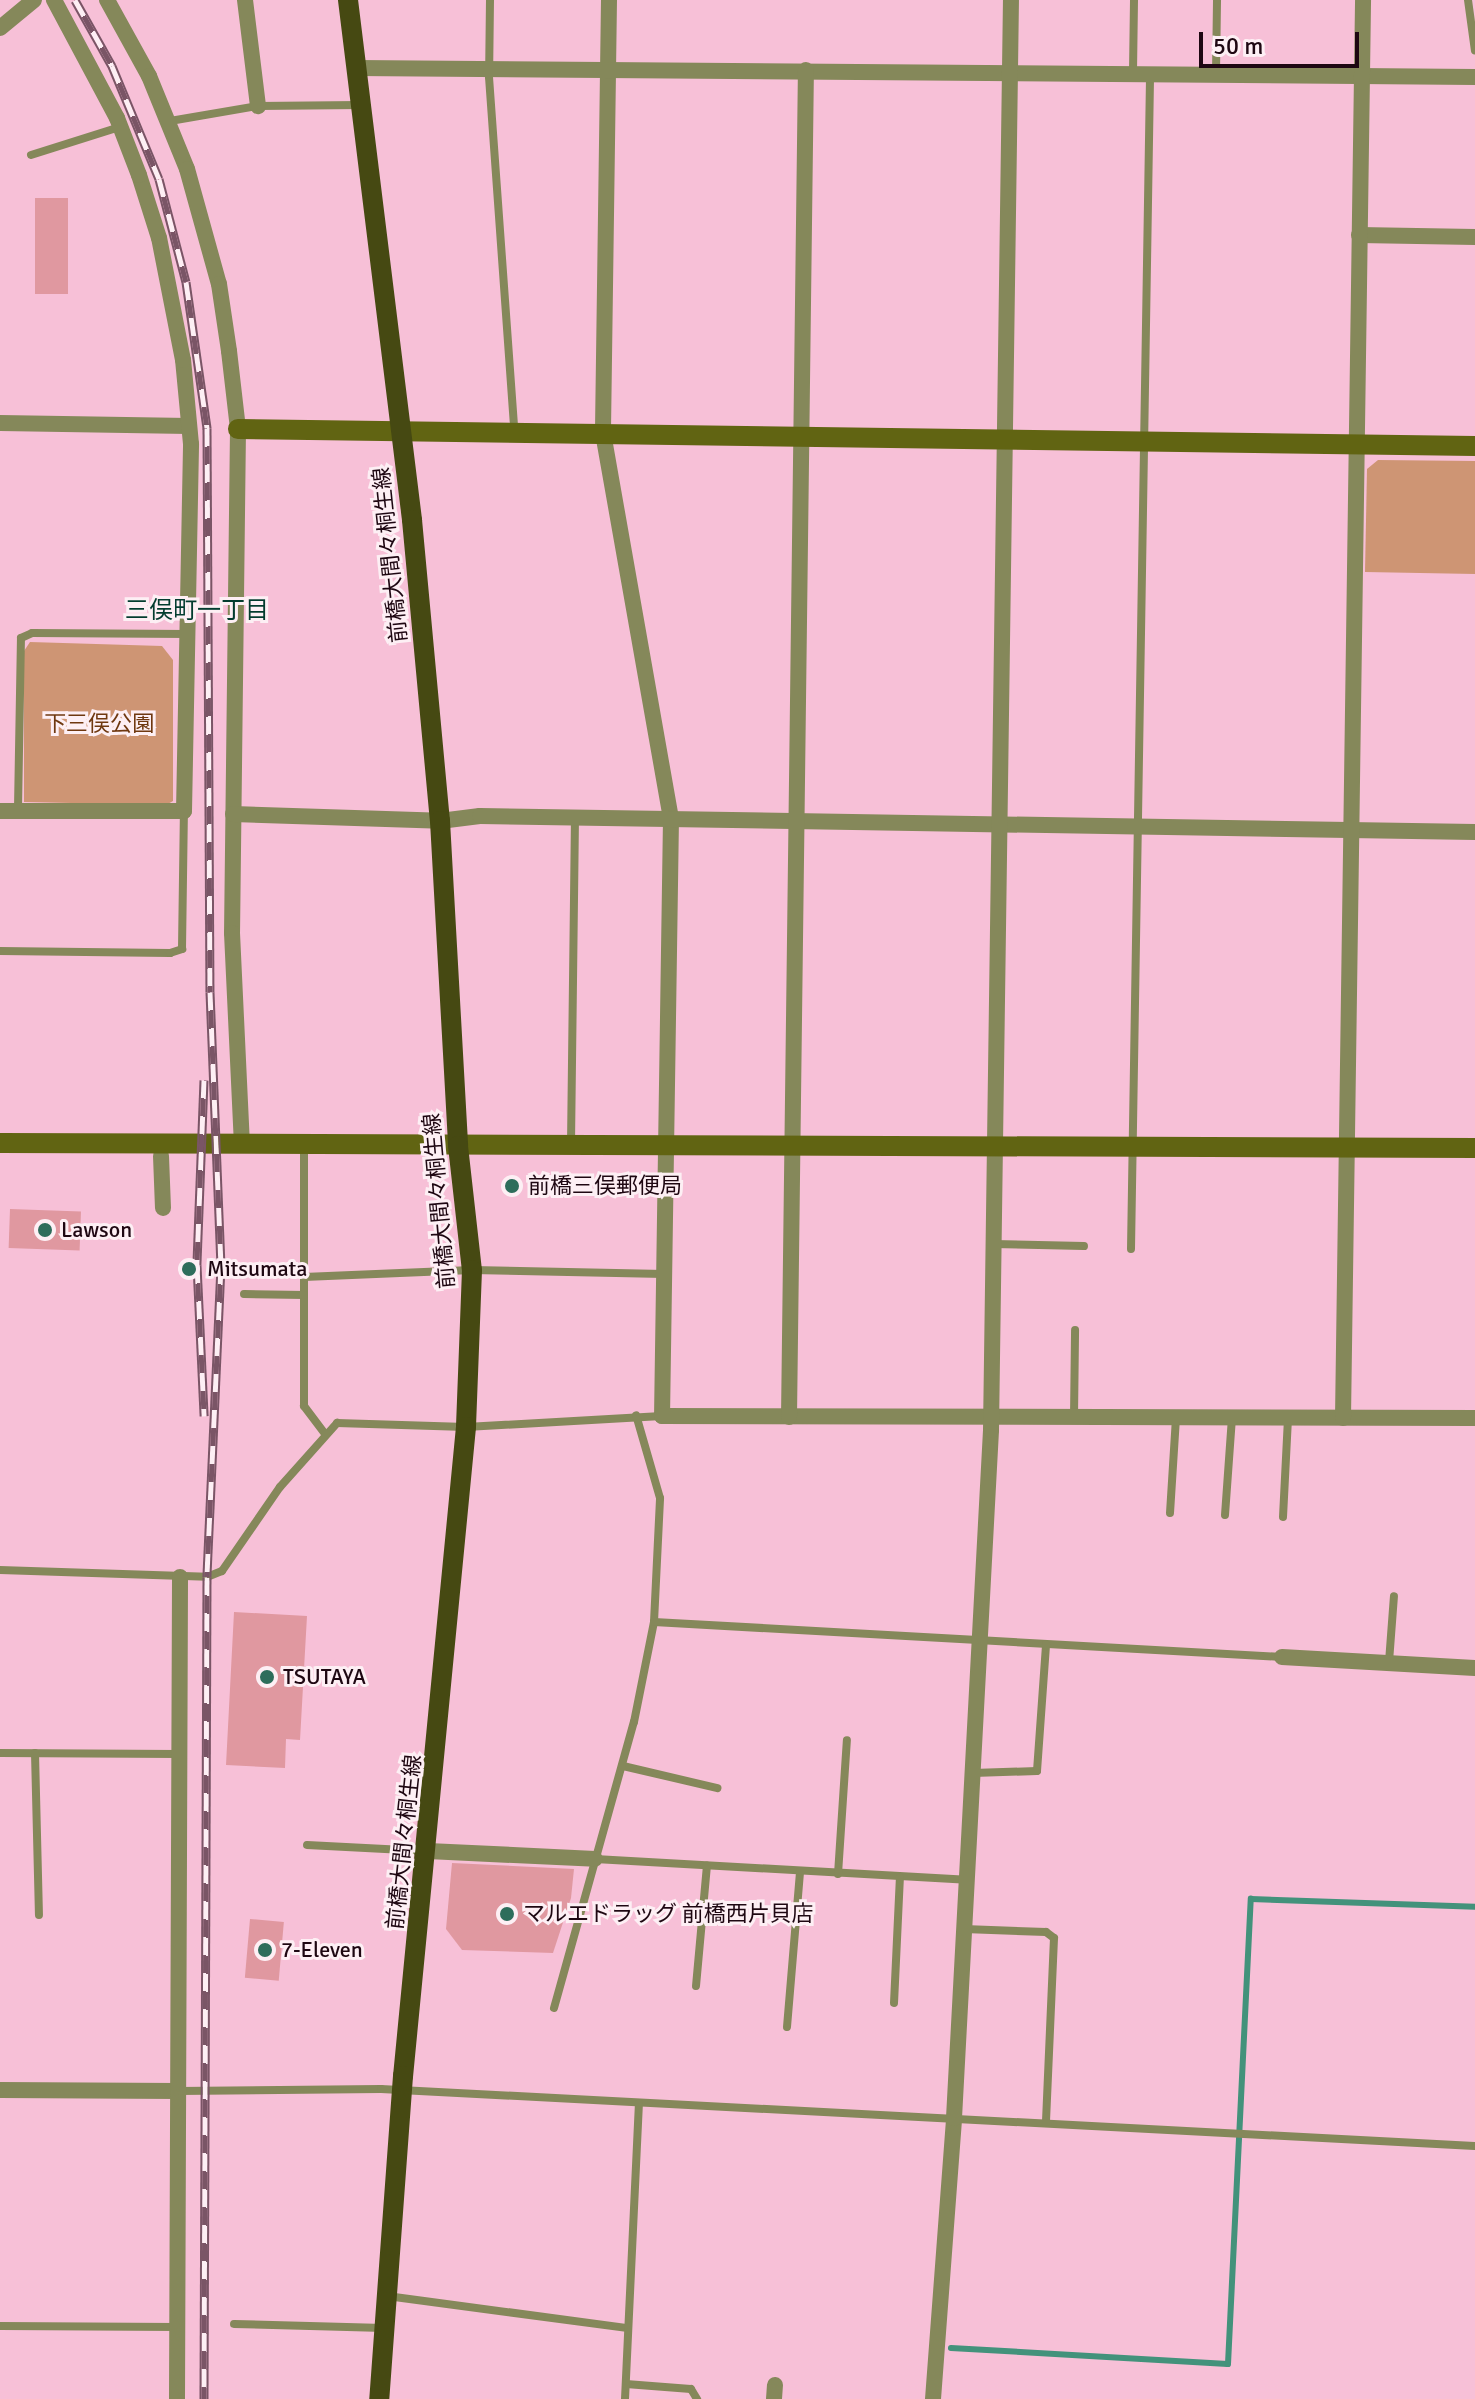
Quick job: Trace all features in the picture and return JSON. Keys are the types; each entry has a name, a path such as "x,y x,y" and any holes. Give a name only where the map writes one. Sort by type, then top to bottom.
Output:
{"main road":[{"name":"前橋大間々桐生線","path":"348,0 400,429 440,821 458,1146 472,1270 466,1427 428,1851 402,2092 379,2399"}],"street":[{"path":"0,28 34,0"},
{"path":"0,811 18,808 184,811 189,634 189,426 166,269 120,126 54,0"},
{"path":"107,0 170,121 219,284 238,429 232,933 242,1144"},
{"path":"245,0 258,106"},
{"path":"609,0 603,433 671,818 662,1416 1475,1418"},
{"path":"933,2399 954,2118 989,1418 1011,0"},
{"path":"1343,1418 1363,0"},
{"path":"356,68 608,67 1475,77"},
{"path":"789,1417 806,70"},
{"path":"1359,235 1475,237"},
{"path":"0,423 189,426"},
{"path":"238,429 1475,446"},
{"path":"233,814 440,821 469,816 671,818 1475,832"},
{"path":"0,1143 1475,1148"},
{"path":"161,1156 163,1208"},
{"path":"177,2399 180,1577"},
{"path":"1282,1657 1475,1668"},
{"path":"428,1851 595,1859"},
{"path":"0,2090 178,2091"}],"lane":[{"path":"490,0 489,67 514,431"},
{"path":"1133,72 1134,0"},
{"path":"1216,73 1217,0"},
{"path":"1468,0 1475,51"},
{"path":"1131,1249 1150,72"},
{"path":"170,121 258,106 360,105"},
{"path":"31,155 120,126"},
{"path":"18,808 21,638 32,633 189,634"},
{"path":"0,951 170,953 182,949 184,811"},
{"path":"571,1144 575,817"},
{"path":"304,1144 304,1406 324,1433"},
{"path":"991,1244 1084,1246"},
{"path":"304,1277 472,1270 664,1274"},
{"path":"244,1294 304,1295"},
{"path":"1074,1418 1075,1330"},
{"path":"554,2008 623,1766 654,1622 660,1498 636,1415"},
{"path":"0,1570 207,1577 228,1567 280,1487 324,1433 346,1421 466,1427 636,1415 662,1416"},
{"path":"1170,1513 1176,1418"},
{"path":"1225,1515 1232,1418"},
{"path":"1283,1517 1288,1418"},
{"path":"1389,1663 1394,1596"},
{"path":"654,1622 1282,1657"},
{"path":"972,1772 1037,1771 1046,1644"},
{"path":"838,1874 847,1740"},
{"path":"0,1753 178,1754"},
{"path":"35,1753 39,1915"},
{"path":"623,1766 717,1788"},
{"path":"307,1845 428,1851"},
{"path":"595,1859 966,1880"},
{"path":"696,1986 707,1866"},
{"path":"787,2027 800,1872"},
{"path":"894,2003 900,1877"},
{"path":"964,1929 1046,1932 1054,1938 1046,2123"},
{"path":"178,2091 290,2086 1475,2146"},
{"path":"625,2399 639,2103"},
{"path":"387,2296 628,2328"},
{"path":"234,2324 360,2324 385,2329"},
{"path":"0,2326 177,2327"},
{"path":"626,2384 691,2389 697,2399"}],"green space":[{"path":"1378,460 1475,461 1475,574 1365,572 1367,469"},
{"name":"下三俣公園","path":"30,642 162,646 173,660 173,801 166,805 24,802 24,651"}],"building":[{"path":"35,198 68,198 68,294 35,294"},
{"name":"Lawson","path":"10,1209 81,1211 80,1250 9,1248"},
{"name":"TSUTAYA","path":"234,1612 307,1616 300,1740 286,1739 285,1768 226,1765"},
{"name":"マルエドラッグ 前橋西片貝店","path":"452,1863 574,1869 571,1898 553,1953 462,1950 446,1929"},
{"name":"7-Eleven","path":"250,1919 284,1922 279,1981 245,1978"}],"waterway":[{"path":"951,2348 1228,2364 1251,1899 1475,1907"}],"railway":[{"path":"75,0 112,66 159,179 186,282 207,428 210,992 221,1266 207,1577 204,2399"},
{"path":"204,1080 197,1265 204,1416"}],"place":[{"name":"前橋三俣郵便局","path":"512,1186"},
{"name":"Lawson","path":"45,1230"},
{"name":"Mitsumata","path":"189,1269"},
{"name":"TSUTAYA","path":"267,1677"},
{"name":"マルエドラッグ 前橋西片貝店","path":"507,1914"},
{"name":"7-Eleven","path":"265,1950"}],"district":[{"name":"三俣町一丁目","path":"197,611"}]}
